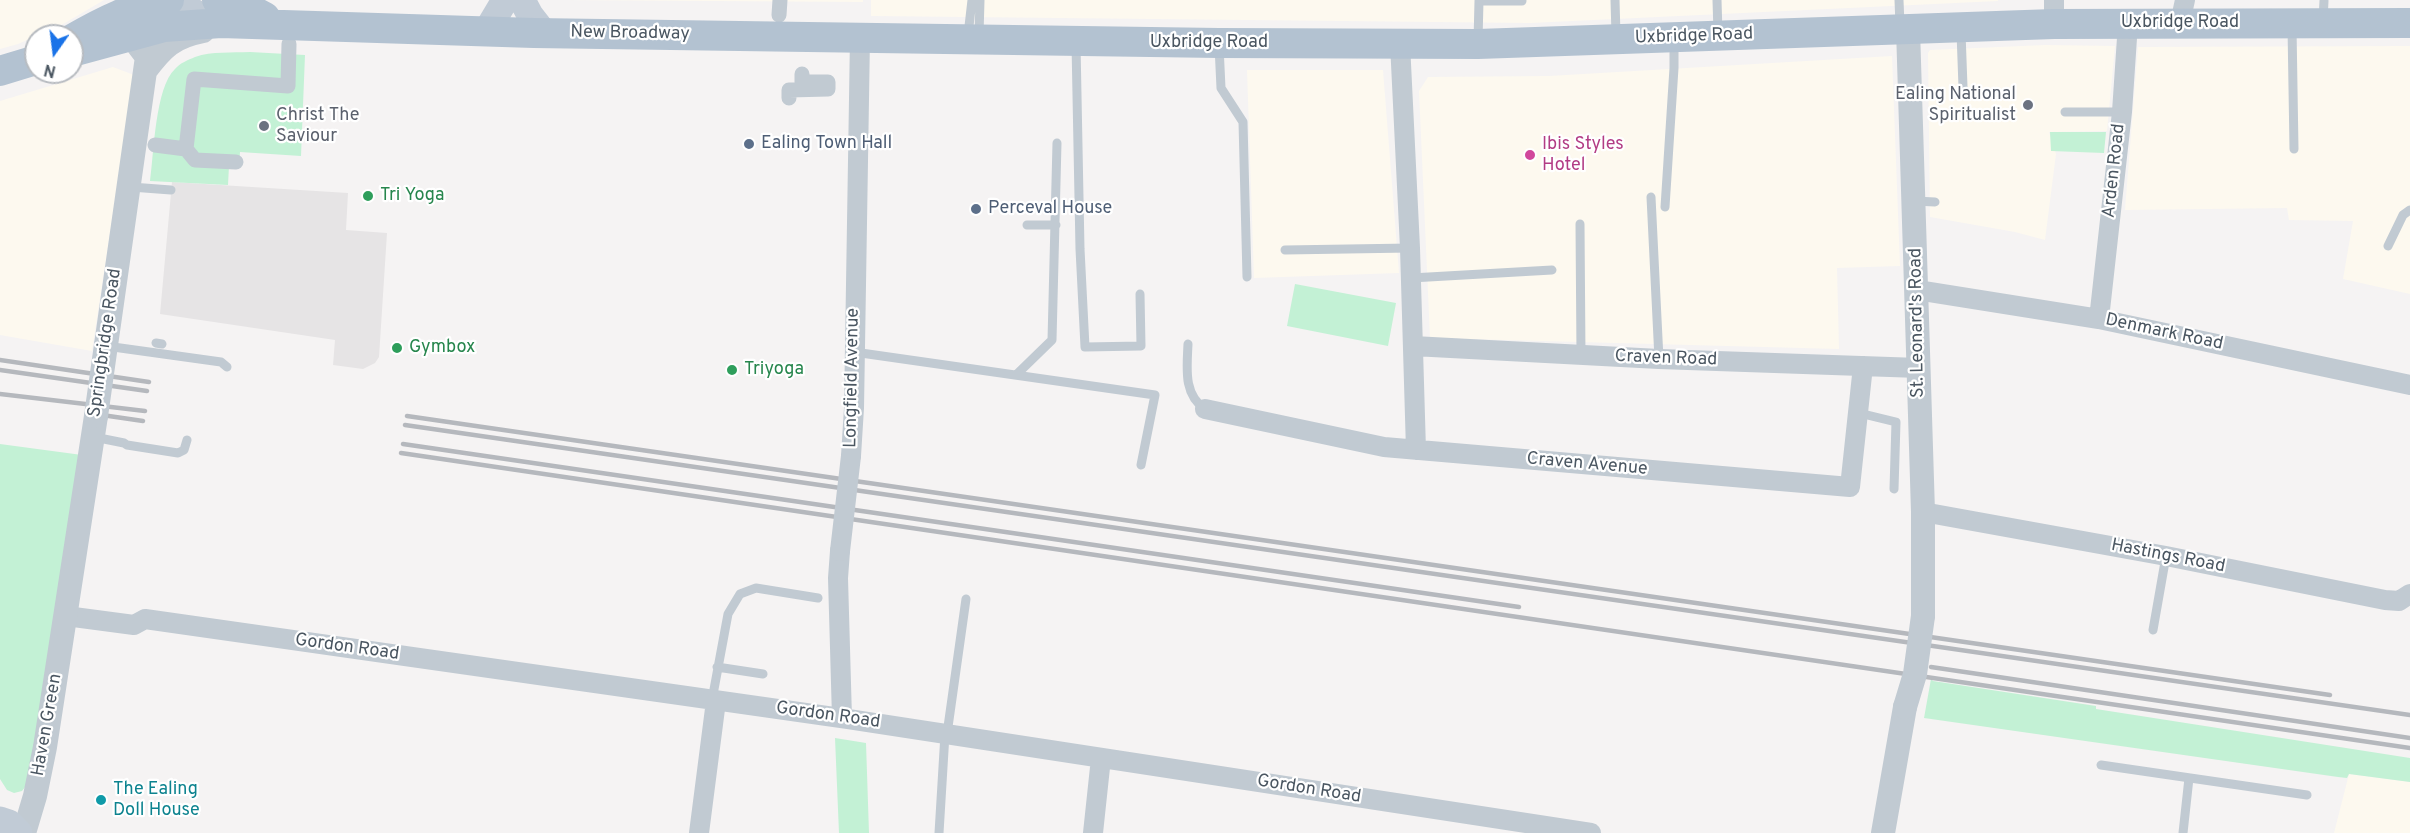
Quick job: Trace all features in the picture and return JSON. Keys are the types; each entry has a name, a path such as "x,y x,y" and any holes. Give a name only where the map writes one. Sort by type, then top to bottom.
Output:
{"main road":[{"path":"84,32 128,0"},
{"path":"84,32 146,4 169,0"},
{"path":"182,0 199,17 219,11"},
{"path":"486,32 505,0"},
{"path":"522,0 544,33"},
{"name":"New Broadway","path":"84,49 244,6 277,32 486,32 973,40"},
{"name":"Uxbridge Road","path":"973,40 1478,44 1961,27 2054,12 2128,23 2182,12 2292,22 2323,11 2410,22"},
{"path":"0,71 24,64"},
{"path":"0,820 9,823 19,833"}],"street":[{"name":"Arden Road","path":"2099,319 2122,112 2128,23"},
{"path":"145,71 160,51 171,42 190,34 218,28 277,32 288,86 194,79 186,149"},
{"path":"84,32 121,30 131,36"},
{"name":"St. Leonard's Road","path":"1883,833 1905,707 1915,674 1923,616 1923,512 1917,290 1925,201 1904,30"},
{"name":"Springbridge Road","path":"66,616 91,434 112,340 129,186 147,57 131,36"},
{"name":"Longfield Avenue","path":"842,718 841,562 854,408 860,37"},
{"path":"1400,43 1410,248 1416,450"},
{"path":"789,98 789,90 828,89 828,82 802,82 802,74"},
{"path":"155,145 186,149 195,160 236,162"},
{"name":"Denmark Road","path":"1917,290 2099,319 2410,385"},
{"name":"Craven Road","path":"1413,346 1659,359 1918,368"},
{"name":"Craven Avenue","path":"1205,409 1384,447 1850,487 1863,366"},
{"name":"Hastings Road","path":"1923,512 2166,556 2385,600 2399,601 2410,594"},
{"name":"Gordon Road","path":"66,616 134,625 145,619 842,718 1591,833"},
{"name":"Haven Green","path":"24,833 38,781 66,616"},
{"path":"699,833 714,700"},
{"path":"1093,833 1101,758"}],"lane":[{"path":"972,0 973,40"},
{"path":"973,40 980,0"},
{"path":"1615,0 1616,40"},
{"path":"1717,0 1719,35"},
{"path":"1899,0 1904,30"},
{"path":"1478,44 1479,1 1522,1"},
{"path":"2292,22 2294,149"},
{"path":"1961,27 1963,87"},
{"path":"1665,207 1674,38"},
{"path":"1076,41 1080,249 1085,347 1141,346 1140,294"},
{"path":"1219,43 1221,88 1243,122 1247,277"},
{"path":"2065,112 2122,112"},
{"path":"1016,375 1052,340 1057,143"},
{"path":"129,186 171,190"},
{"path":"1651,197 1659,359"},
{"path":"2388,246 2403,215 2410,210"},
{"path":"1580,224 1581,355"},
{"path":"1027,225 1056,225"},
{"path":"1284,250 1410,248"},
{"path":"1411,278 1552,270"},
{"path":"112,340 221,362 227,367"},
{"path":"1188,344 1187,378 1190,392 1199,405 1205,409"},
{"path":"854,352 1155,396 1141,465"},
{"path":"1859,413 1896,422 1894,489"},
{"path":"91,434 123,447 127,445 178,453 184,450 187,440"},
{"path":"2153,630 2166,556"},
{"path":"714,700 717,667 728,614 740,594 756,588 818,598"},
{"path":"939,833 946,734 966,599"},
{"path":"717,667 763,674"},
{"path":"2101,765 2307,795"},
{"path":"2183,833 2189,778"}],"shaded area":[{"path":"0,0 104,0 63,24 24,24 24,41 0,49"},
{"path":"563,0 863,0 863,2"},
{"path":"871,0 1998,1 1530,23 871,16"},
{"path":"2045,45 2115,46 2107,131 2049,132 2056,154 2045,240 2015,232 1930,217 1928,53 1930,50"},
{"path":"2410,46 2410,294 2343,279 2353,221 2289,220 2287,208 2125,210 2138,47"},
{"path":"1892,56 1900,266 1837,268 1839,349 1430,338 1419,91 1428,77 1549,76"},
{"path":"113,67 134,75 92,351 0,335 0,101 56,84 84,84 84,76"},
{"path":"1247,70 1383,70 1399,273 1254,278"},
{"path":"172,182 348,193 346,230 387,233 379,357 375,363 363,369 333,365 335,340 160,314"},
{"path":"2349,774 2410,782 2410,833 2334,833"}],"green space":[{"path":"215,53 305,55 301,156 240,152 239,166 229,166 228,185 150,181 159,105 168,78 179,65 195,57"},
{"path":"2050,132 2106,132 2104,153 2051,151"},
{"path":"1295,284 1396,303 1388,346 1287,326"},
{"path":"0,444 82,455 66,585 26,786 22,791 14,793 7,790 0,779"},
{"path":"1931,679 2096,706 2096,709 2410,758 2410,782 2349,774 2347,778 2338,777 1924,718"},
{"path":"835,738 866,743 869,833 839,833"}],"railway":[{"path":"0,360 149,382"},
{"path":"0,370 147,391"},
{"path":"0,394 145,411"},
{"path":"102,415 143,421"},
{"path":"407,416 2330,695"},
{"path":"405,425 2410,715"},
{"path":"403,444 1519,607"},
{"path":"401,453 2410,748"},
{"path":"1931,667 2410,738"}],"place":[{"name":"Ealing National Spiritualist","path":"2028,105"},
{"name":"Christ The Saviour","path":"264,126"},
{"name":"Ealing Town Hall","path":"749,144"},
{"name":"Ibis Styles Hotel","path":"1530,155"},
{"name":"Tri Yoga","path":"368,196"},
{"name":"Perceval House","path":"976,209"},
{"name":"Gymbox","path":"397,348"},
{"name":"Triyoga","path":"732,370"},
{"name":"The Ealing Doll House","path":"101,800"}]}
